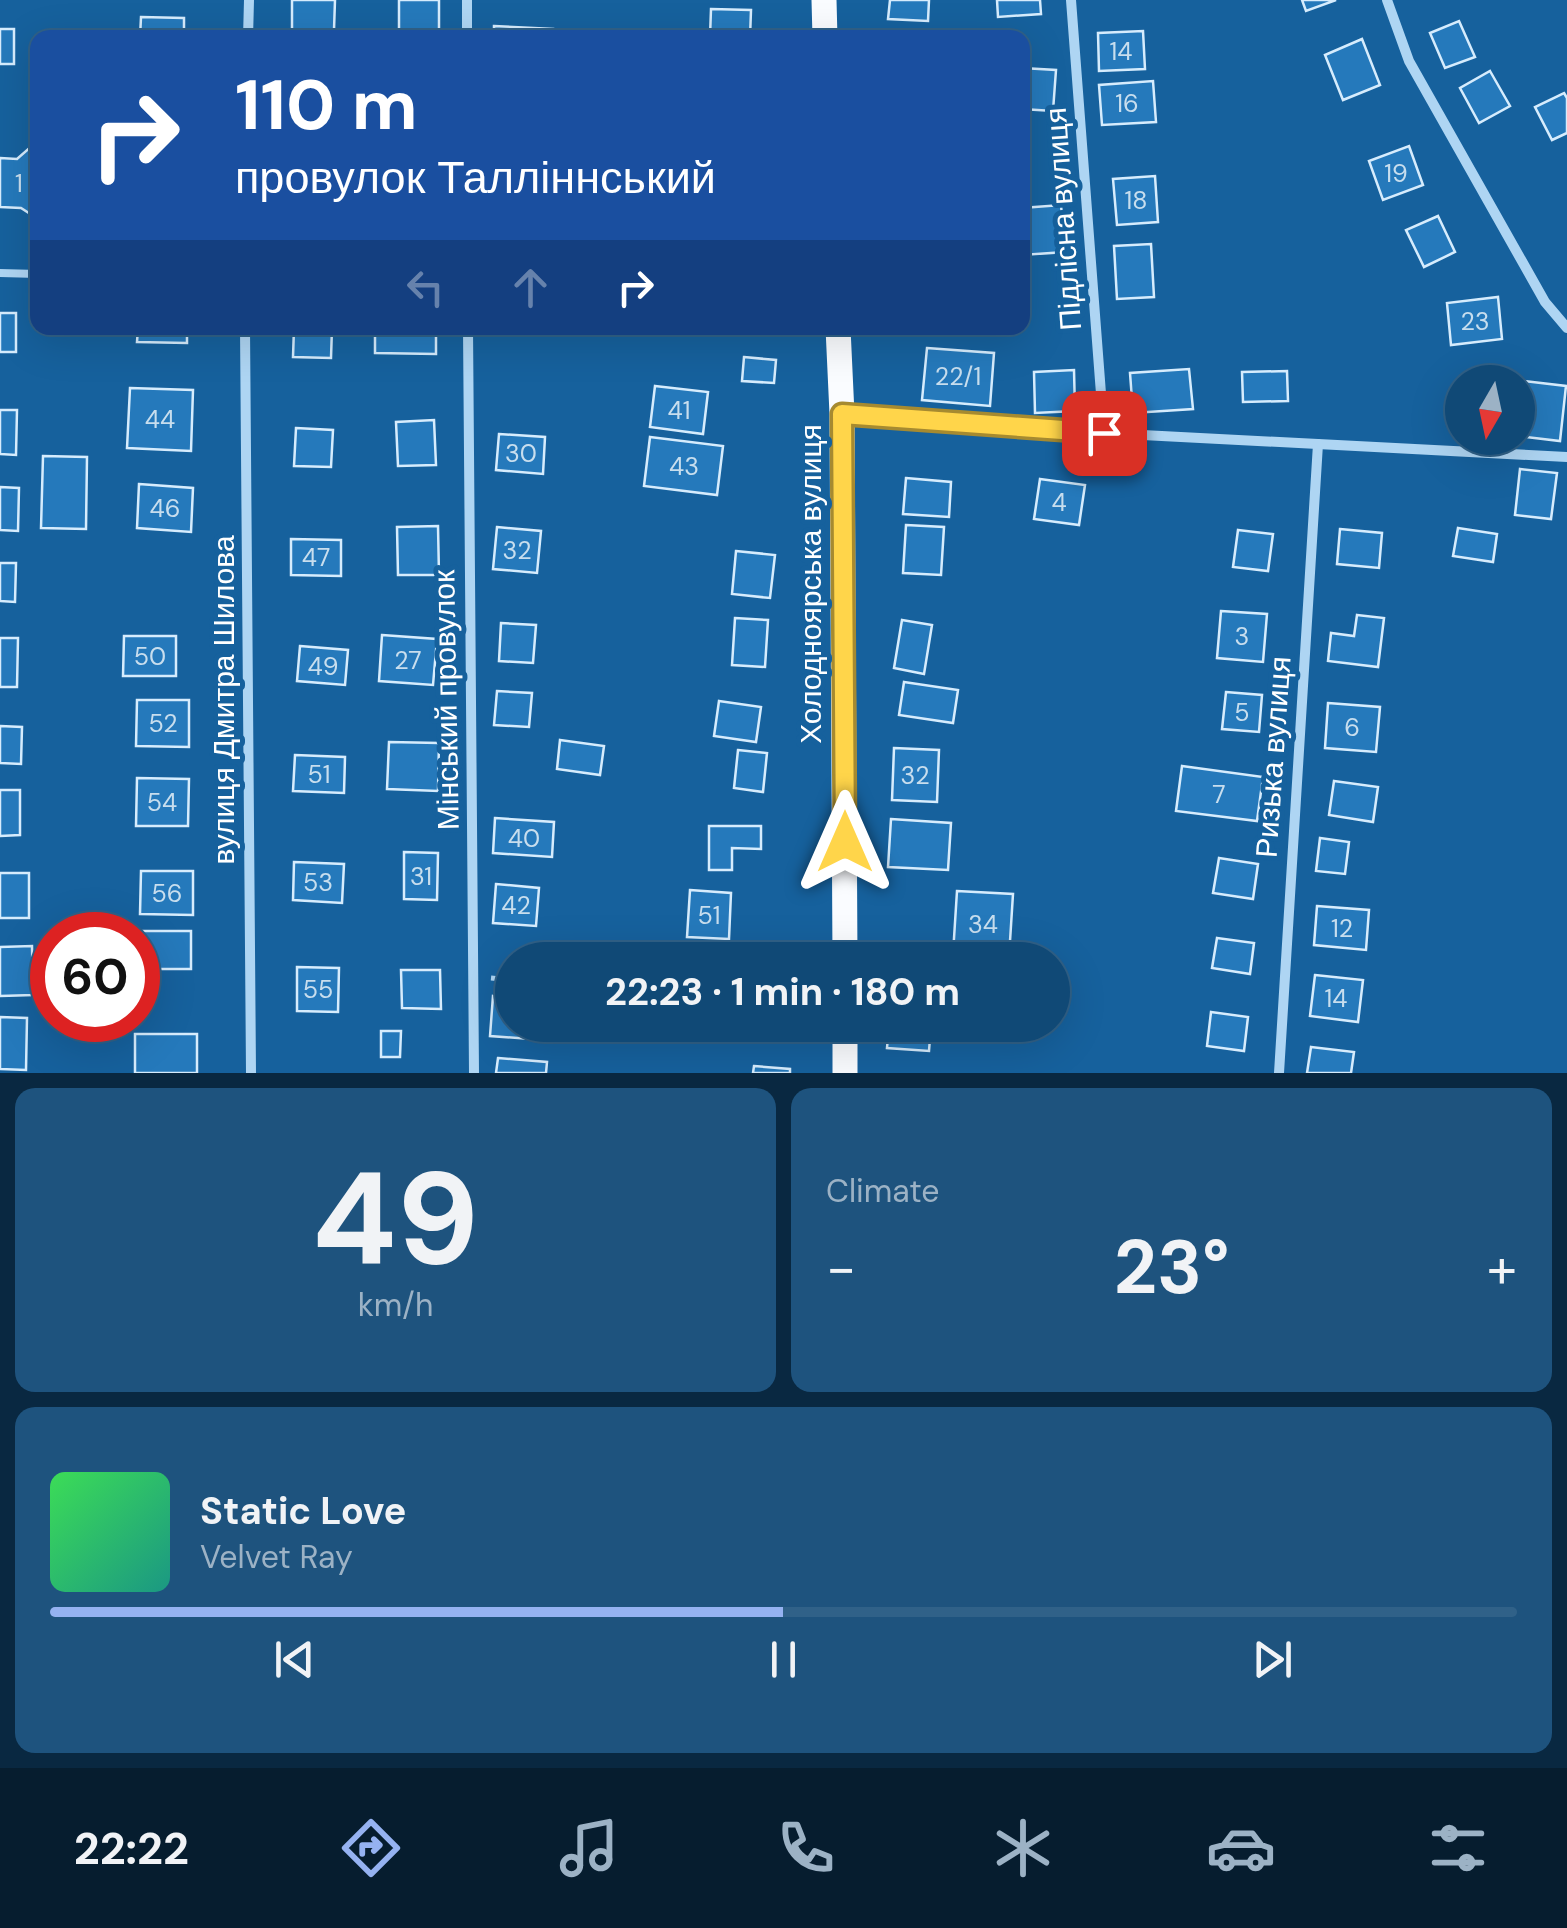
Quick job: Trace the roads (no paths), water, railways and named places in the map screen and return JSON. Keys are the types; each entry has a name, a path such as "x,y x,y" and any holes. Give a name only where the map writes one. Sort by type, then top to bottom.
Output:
{"main road":[{"path":"824,0 825,30"},
{"name":"Холодноярська вулиця","path":"838,335 846,942"},
{"path":"845,1042 845,1073"}],"street":[{"path":"248,0 248,30"},
{"path":"467,0 467,30"},
{"name":"Підлісна вулиця","path":"1071,0 1104,433"},
{"path":"1387,0 1410,62 1545,302 1567,328"},
{"name":"вулиця Дмитра Шилова","path":"245,335 251,1073"},
{"name":"Мінський провулок","path":"468,335 474,1073"},
{"path":"842,414 1104,433 1567,457"},
{"name":"Ризька вулиця","path":"1279,1073 1318,444"}],"lane":[{"path":"0,273 30,274"}]}
